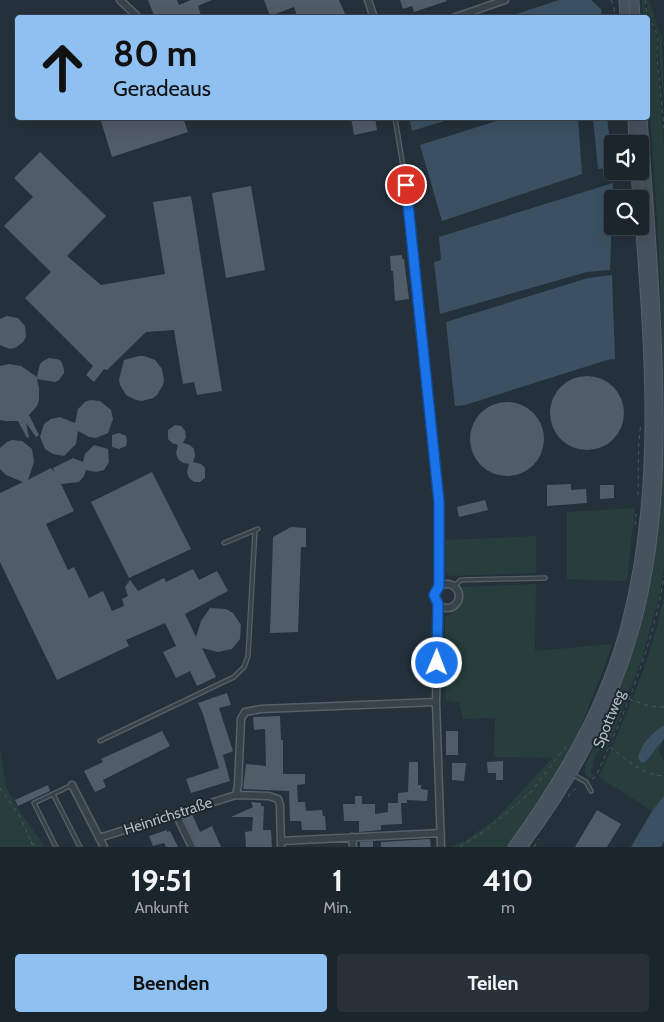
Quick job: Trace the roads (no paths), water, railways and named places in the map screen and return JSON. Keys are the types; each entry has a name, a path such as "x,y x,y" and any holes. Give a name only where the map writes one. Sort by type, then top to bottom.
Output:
{"main road":[{"path":"634,0 635,15"},
{"path":"623,2 625,15"},
{"path":"632,120 633,135"},
{"path":"513,847 588,745 624,662 646,582 653,533 658,454 658,388 653,266 642,120"},
{"path":"522,847 547,814 568,772 615,660 633,598 644,532 650,454 649,387 641,235"}],"street":[{"path":"120,0 136,15"},
{"path":"368,0 373,15"},
{"path":"462,15 505,0"},
{"path":"439,575 439,586 434,595 438,604 436,702 442,847"},
{"path":"438,604 447,608 452,607 457,603 459,595 454,586 447,583 439,586"},
{"path":"236,795 241,719 246,712 260,709 436,702"},
{"path":"72,785 104,847"},
{"name":"Heinrichstraße","path":"100,838 236,795 269,796 278,798 280,805 281,844"},
{"path":"176,814 192,847"},
{"path":"281,844 352,837 442,833"},
{"path":"352,837 353,847"}],"lane":[{"path":"395,120 406,185 439,502 439,575"},
{"path":"100,741 234,677 244,667 248,656 257,530 224,543"},
{"path":"454,586 461,580 544,578"},
{"path":"568,772 586,782 591,791"},
{"path":"56,847 34,803 72,785"},
{"path":"53,794 80,847"}],"water":[{"path":"559,0 591,0 601,9 602,15 513,15"},
{"path":"409,120 448,120 412,131"},
{"path":"500,120 578,120 582,174 442,221 420,145"},
{"path":"593,120 607,120 609,135 604,135 604,168 598,169"},
{"path":"613,183 613,190 604,190 604,235 611,235 610,270 587,272 440,314 434,262 441,260 439,237"},
{"path":"612,275 615,359 465,405 455,406 446,322 588,278"},
{"path":"664,725 664,739 646,761 642,763 638,758 644,743"},
{"path":"664,796 664,841 661,847 631,847 652,811"}]}
